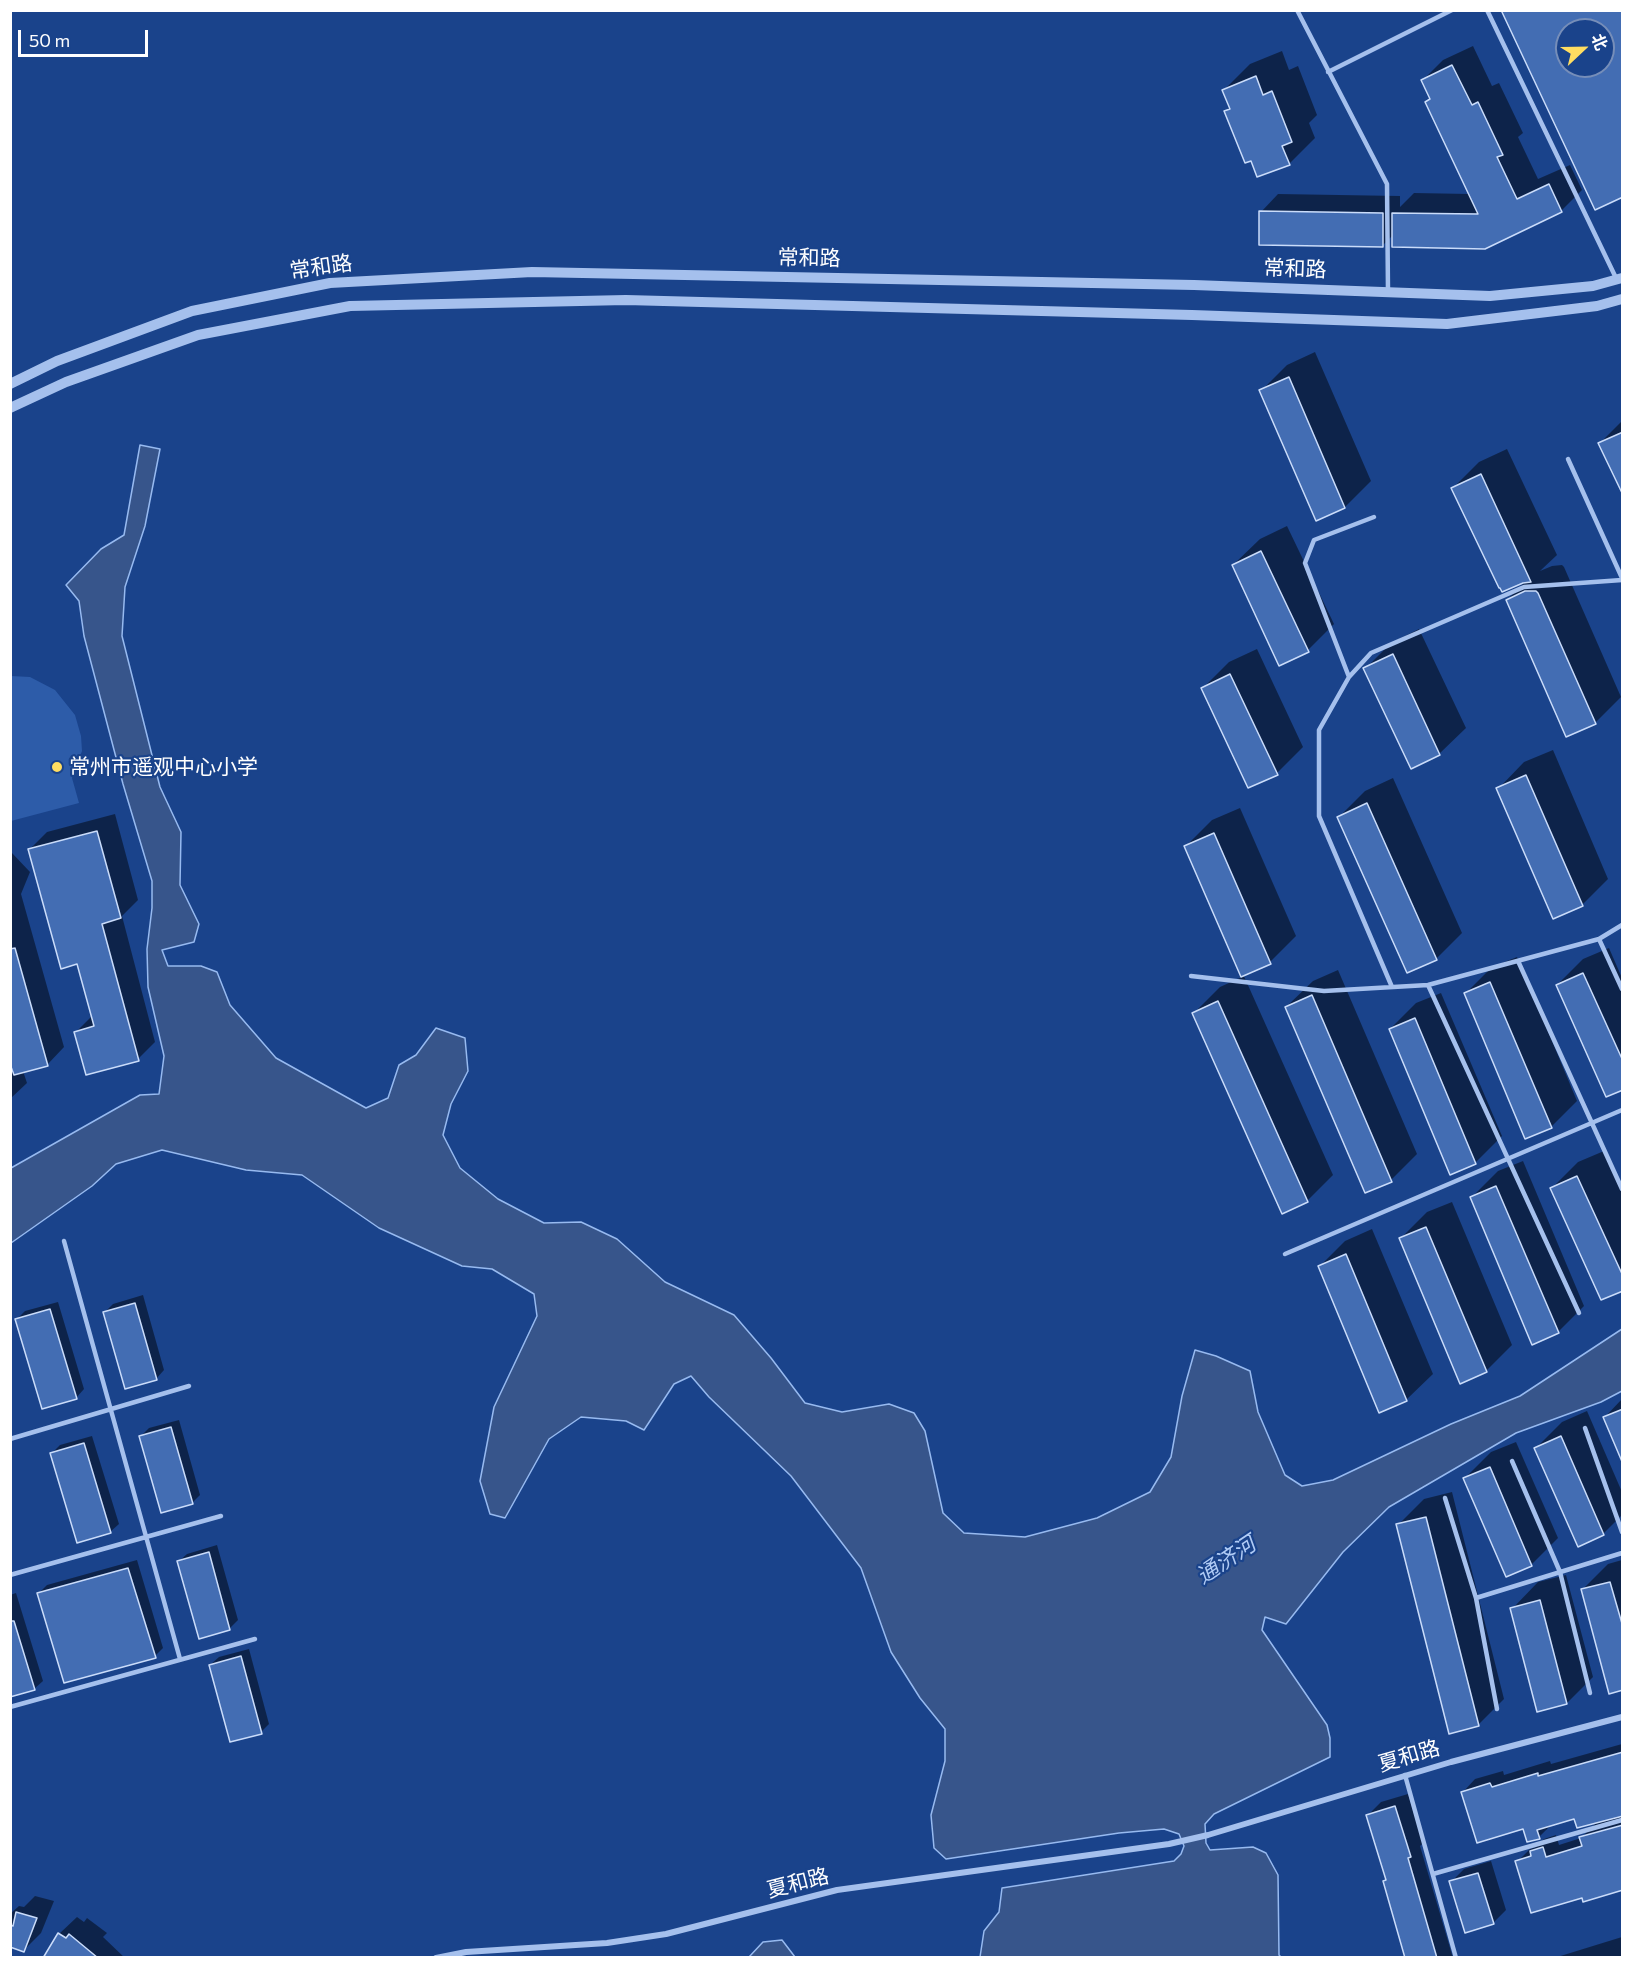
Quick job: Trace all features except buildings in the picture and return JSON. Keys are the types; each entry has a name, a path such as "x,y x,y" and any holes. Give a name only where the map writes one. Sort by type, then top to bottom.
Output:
{"street":[{"name":"常和路","path":"10,384 57,361 192,311 330,283 532,272 1182,285 1490,296 1593,286 1620,279"},
{"name":"常和路","path":"10,408 66,382 198,334 350,306 626,300 1204,315 1447,324 1597,306 1623,299"},
{"name":"夏和路","path":"436,1958 466,1952 607,1943 666,1934 837,1890 1169,1844 1208,1835 1405,1775 1623,1717"}],"lane":[{"path":"1297,10 1388,184 1388,292"},
{"path":"1328,72 1452,10"},
{"path":"1487,10 1620,279"},
{"path":"1392,987 1319,816 1319,730 1349,677 1371,653 1524,587 1623,579 1568,459"},
{"path":"1349,677 1305,563 1314,540 1374,517"},
{"path":"1191,976 1324,991 1428,985 1599,939 1623,925"},
{"path":"1599,939 1623,989"},
{"path":"1518,961 1623,1189"},
{"path":"1428,985 1579,1313"},
{"path":"1285,1254 1623,1110"},
{"path":"64,1241 180,1659"},
{"path":"10,1438 189,1386"},
{"path":"1585,1428 1623,1532"},
{"path":"1512,1461 1560,1572 1590,1693"},
{"path":"1445,1498 1476,1598 1497,1709"},
{"path":"10,1575 221,1516"},
{"path":"1476,1598 1623,1553"},
{"path":"10,1707 255,1639"},
{"path":"1405,1775 1456,1958"},
{"path":"1433,1874 1623,1820"}],"shaded area":[{"path":"11,676 30,677 55,690 75,715 81,736 82,751 72,778 79,803 11,821"}],"water":[{"name":"通济河","path":"140,445 160,449 145,526 125,587 122,636 160,787 181,832 180,885 199,924 194,942 162,950 168,966 201,966 217,972 230,1005 276,1058 366,1108 388,1098 399,1065 416,1055 436,1028 465,1038 468,1071 451,1104 443,1135 460,1168 498,1199 544,1223 581,1222 617,1239 665,1282 734,1315 805,1403 842,1412 889,1404 914,1413 925,1431 943,1513 964,1533 1025,1537 1097,1518 1150,1492 1171,1457 1182,1396 1195,1350 1216,1356 1250,1371 1258,1412 1285,1475 1302,1486 1333,1480 1451,1424 1520,1396 1622,1329 1622,1391 1601,1402 1516,1433 1389,1507 1343,1552 1286,1624 1265,1617 1262,1630 1327,1725 1330,1757 1214,1814 1205,1824 1206,1843 1210,1850 1253,1847 1266,1853 1278,1875 1279,1955 1281,1957 980,1957 984,1931 999,1912 1002,1888 1174,1861 1181,1854 1184,1846 1179,1834 1164,1829 1119,1833 946,1859 934,1848 931,1815 945,1761 945,1729 920,1698 891,1652 861,1568 791,1476 709,1397 691,1376 674,1384 644,1430 626,1421 581,1417 549,1439 505,1518 490,1514 480,1481 494,1407 537,1316 534,1294 492,1269 462,1266 379,1228 302,1175 246,1170 162,1150 116,1164 92,1186 11,1243 11,1168 140,1095 159,1094 164,1056 148,987 147,949 152,908 152,881 123,784 84,636 79,601 66,585 101,549 124,535"},
{"path":"782,1940 795,1957 749,1957 763,1942"}],"place":[{"name":"常州市遥观中心小学","path":"57,767"}]}
